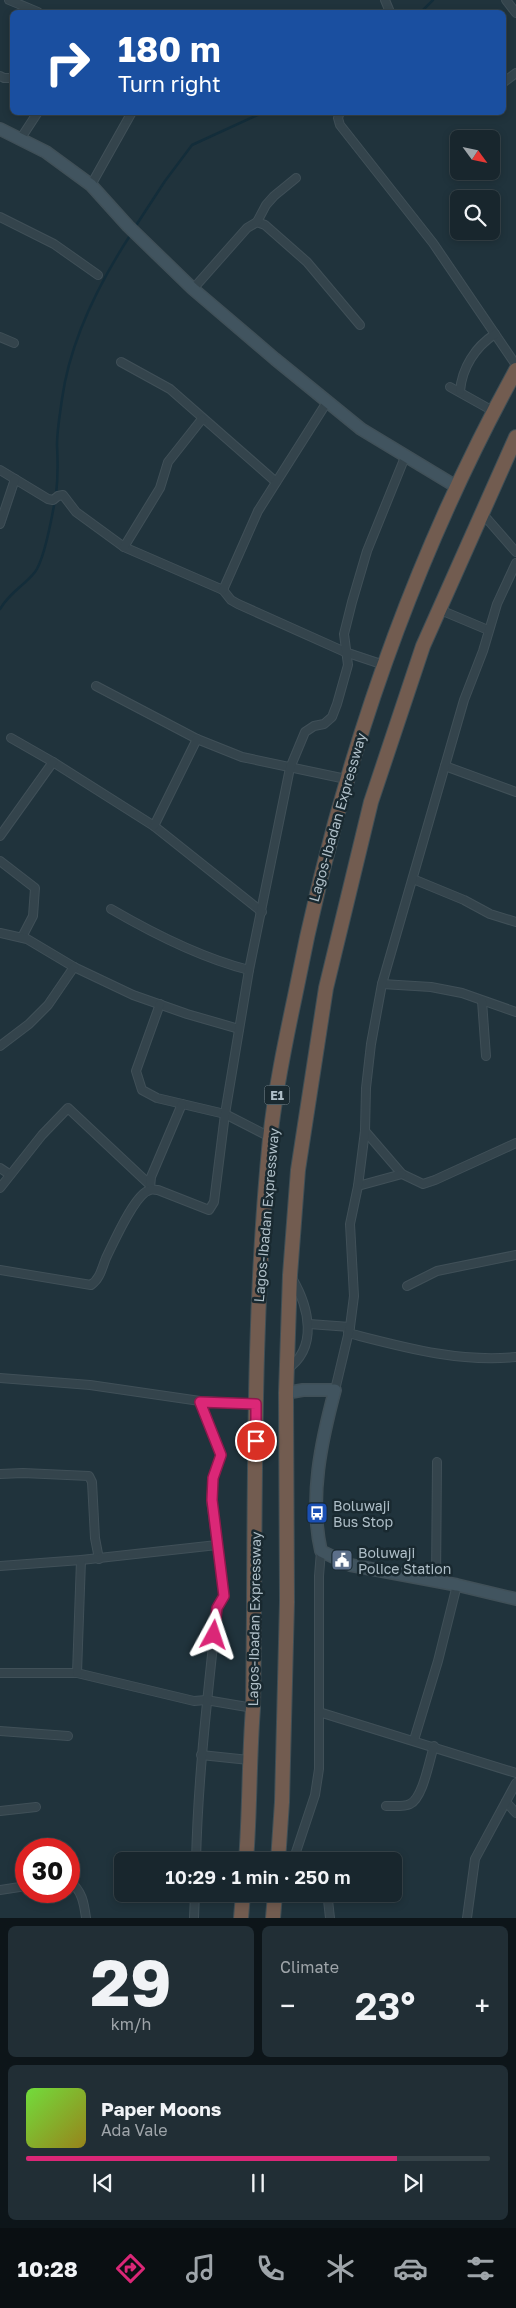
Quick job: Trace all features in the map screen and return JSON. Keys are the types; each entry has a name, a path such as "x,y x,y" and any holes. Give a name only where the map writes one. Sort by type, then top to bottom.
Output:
{"highway":[{"name":"Lagos-Ibadan Expressway","path":"247,1852 250,1803 249,1760 253,1708 258,1313 270,1137 310,917 346,779 384,665 457,487 493,411 516,370"},
{"name":"Lagos-Ibadan Expressway","path":"279,1852 282,1802 287,1602 286,1370 290,1275 298,1170 326,988 370,802 423,646 516,437"},
{"path":"241,1918 242,1902"},
{"path":"273,1918 274,1902"}],"street":[{"path":"9,0 33,10"},
{"path":"506,0 516,13"},
{"path":"21,138 36,115"},
{"path":"91,185 130,115"},
{"path":"339,115 340,125 433,243 516,365"},
{"path":"0,129 46,152 91,185 128,226 194,289 361,429 457,487"},
{"path":"194,289 247,228 257,222 270,200 296,178"},
{"path":"0,217 54,244 98,275"},
{"path":"257,222 265,225 307,262 360,325"},
{"path":"460,391 461,377 466,366 482,342 495,334"},
{"path":"0,337 14,343"},
{"path":"121,362 170,389 276,482"},
{"path":"450,387 493,411"},
{"path":"223,590 258,511 327,402"},
{"path":"124,547 160,488 168,462 202,419"},
{"path":"0,1188 9,1174 42,1135 68,1108 150,1187 209,1210 214,1202 224,1114 249,970 290,768 305,732 314,726 324,724 332,718 344,686 348,665 344,634 357,585 367,551 405,457"},
{"path":"0,470 48,499 53,500 62,495 76,512 124,547 223,590 231,600 238,604 345,652 384,665"},
{"path":"0,524 15,479"},
{"path":"481,512 516,552"},
{"path":"296,1852 315,1795 319,1769 319,1576 321,1552 316,1525 317,1477 324,1431 336,1390 354,1296 350,1224 358,1186 371,1044 382,984 464,700 483,651 488,630 516,563"},
{"path":"438,610 488,630"},
{"path":"96,686 197,738 242,757 346,779"},
{"path":"10,738 53,762 154,826 262,912"},
{"path":"154,826 197,738"},
{"path":"0,836 53,762"},
{"path":"446,766 516,792"},
{"path":"0,861 35,888 33,916 22,937"},
{"path":"413,879 464,900 490,914 516,922"},
{"path":"111,909 160,937 230,965 249,970"},
{"path":"0,933 7,936 22,937 74,967 133,995 187,1014 239,1029"},
{"path":"0,1046 29,1024 48,1005 74,967"},
{"path":"382,984 431,987 462,993 516,1012"},
{"path":"482,1001 486,1056"},
{"path":"160,1004 136,1071 142,1090 157,1098 224,1114 270,1137"},
{"path":"0,1270 91,1285 97,1281 114,1242 134,1206 150,1187 182,1104"},
{"path":"364,1131 402,1174 423,1184 516,1143"},
{"path":"0,1168 9,1174"},
{"path":"358,1186 402,1174"},
{"path":"407,1286 437,1272 516,1254"},
{"path":"286,1370 296,1364 304,1350 309,1324 302,1300 290,1275"},
{"path":"309,1324 349,1330 457,1358 516,1357"},
{"path":"0,1378 90,1384 200,1402 256,1404"},
{"path":"286,1393 303,1390 336,1390"},
{"path":"196,1852 201,1755 206,1700 217,1608 224,1596 212,1500 213,1478 221,1455 200,1402"},
{"path":"436,1582 437,1462"},
{"path":"0,1474 23,1473 89,1476 92,1482 95,1538 99,1559"},
{"path":"0,1566 99,1559 217,1544"},
{"path":"321,1552 350,1565 457,1585 516,1599"},
{"path":"77,1673 81,1560"},
{"path":"414,1740 438,1661 457,1585"},
{"path":"0,1673 77,1673 194,1701 206,1700 253,1708"},
{"path":"319,1712 434,1746 516,1773"},
{"path":"0,1732 68,1736"},
{"path":"386,1806 409,1805 420,1794 434,1746"},
{"path":"201,1755 249,1760"},
{"path":"467,1918 475,1859 516,1783"},
{"path":"506,1802 516,1813"},
{"path":"0,1811 36,1808"},
{"path":"0,1890 15,1888"},
{"path":"80,1893 84,1902 86,1918"},
{"path":"194,1918 195,1902"},
{"path":"328,1902 330,1918"}],"waterway":[{"path":"423,10 433,0"},
{"path":"135,227 165,181 192,145 257,115"},
{"path":"56,495 58,428 66,377 72,356 97,292 131,234"},
{"path":"0,609 35,572 42,558 55,500"}],"place":[{"name":"Boluwaji Bus Stop","path":"317,1513"},
{"name":"Boluwaji Police Station","path":"342,1560"}],"route":[{"path":"214,1635 217,1608 224,1596 212,1500 213,1478 221,1455 200,1402 256,1404 256,1441"}]}
